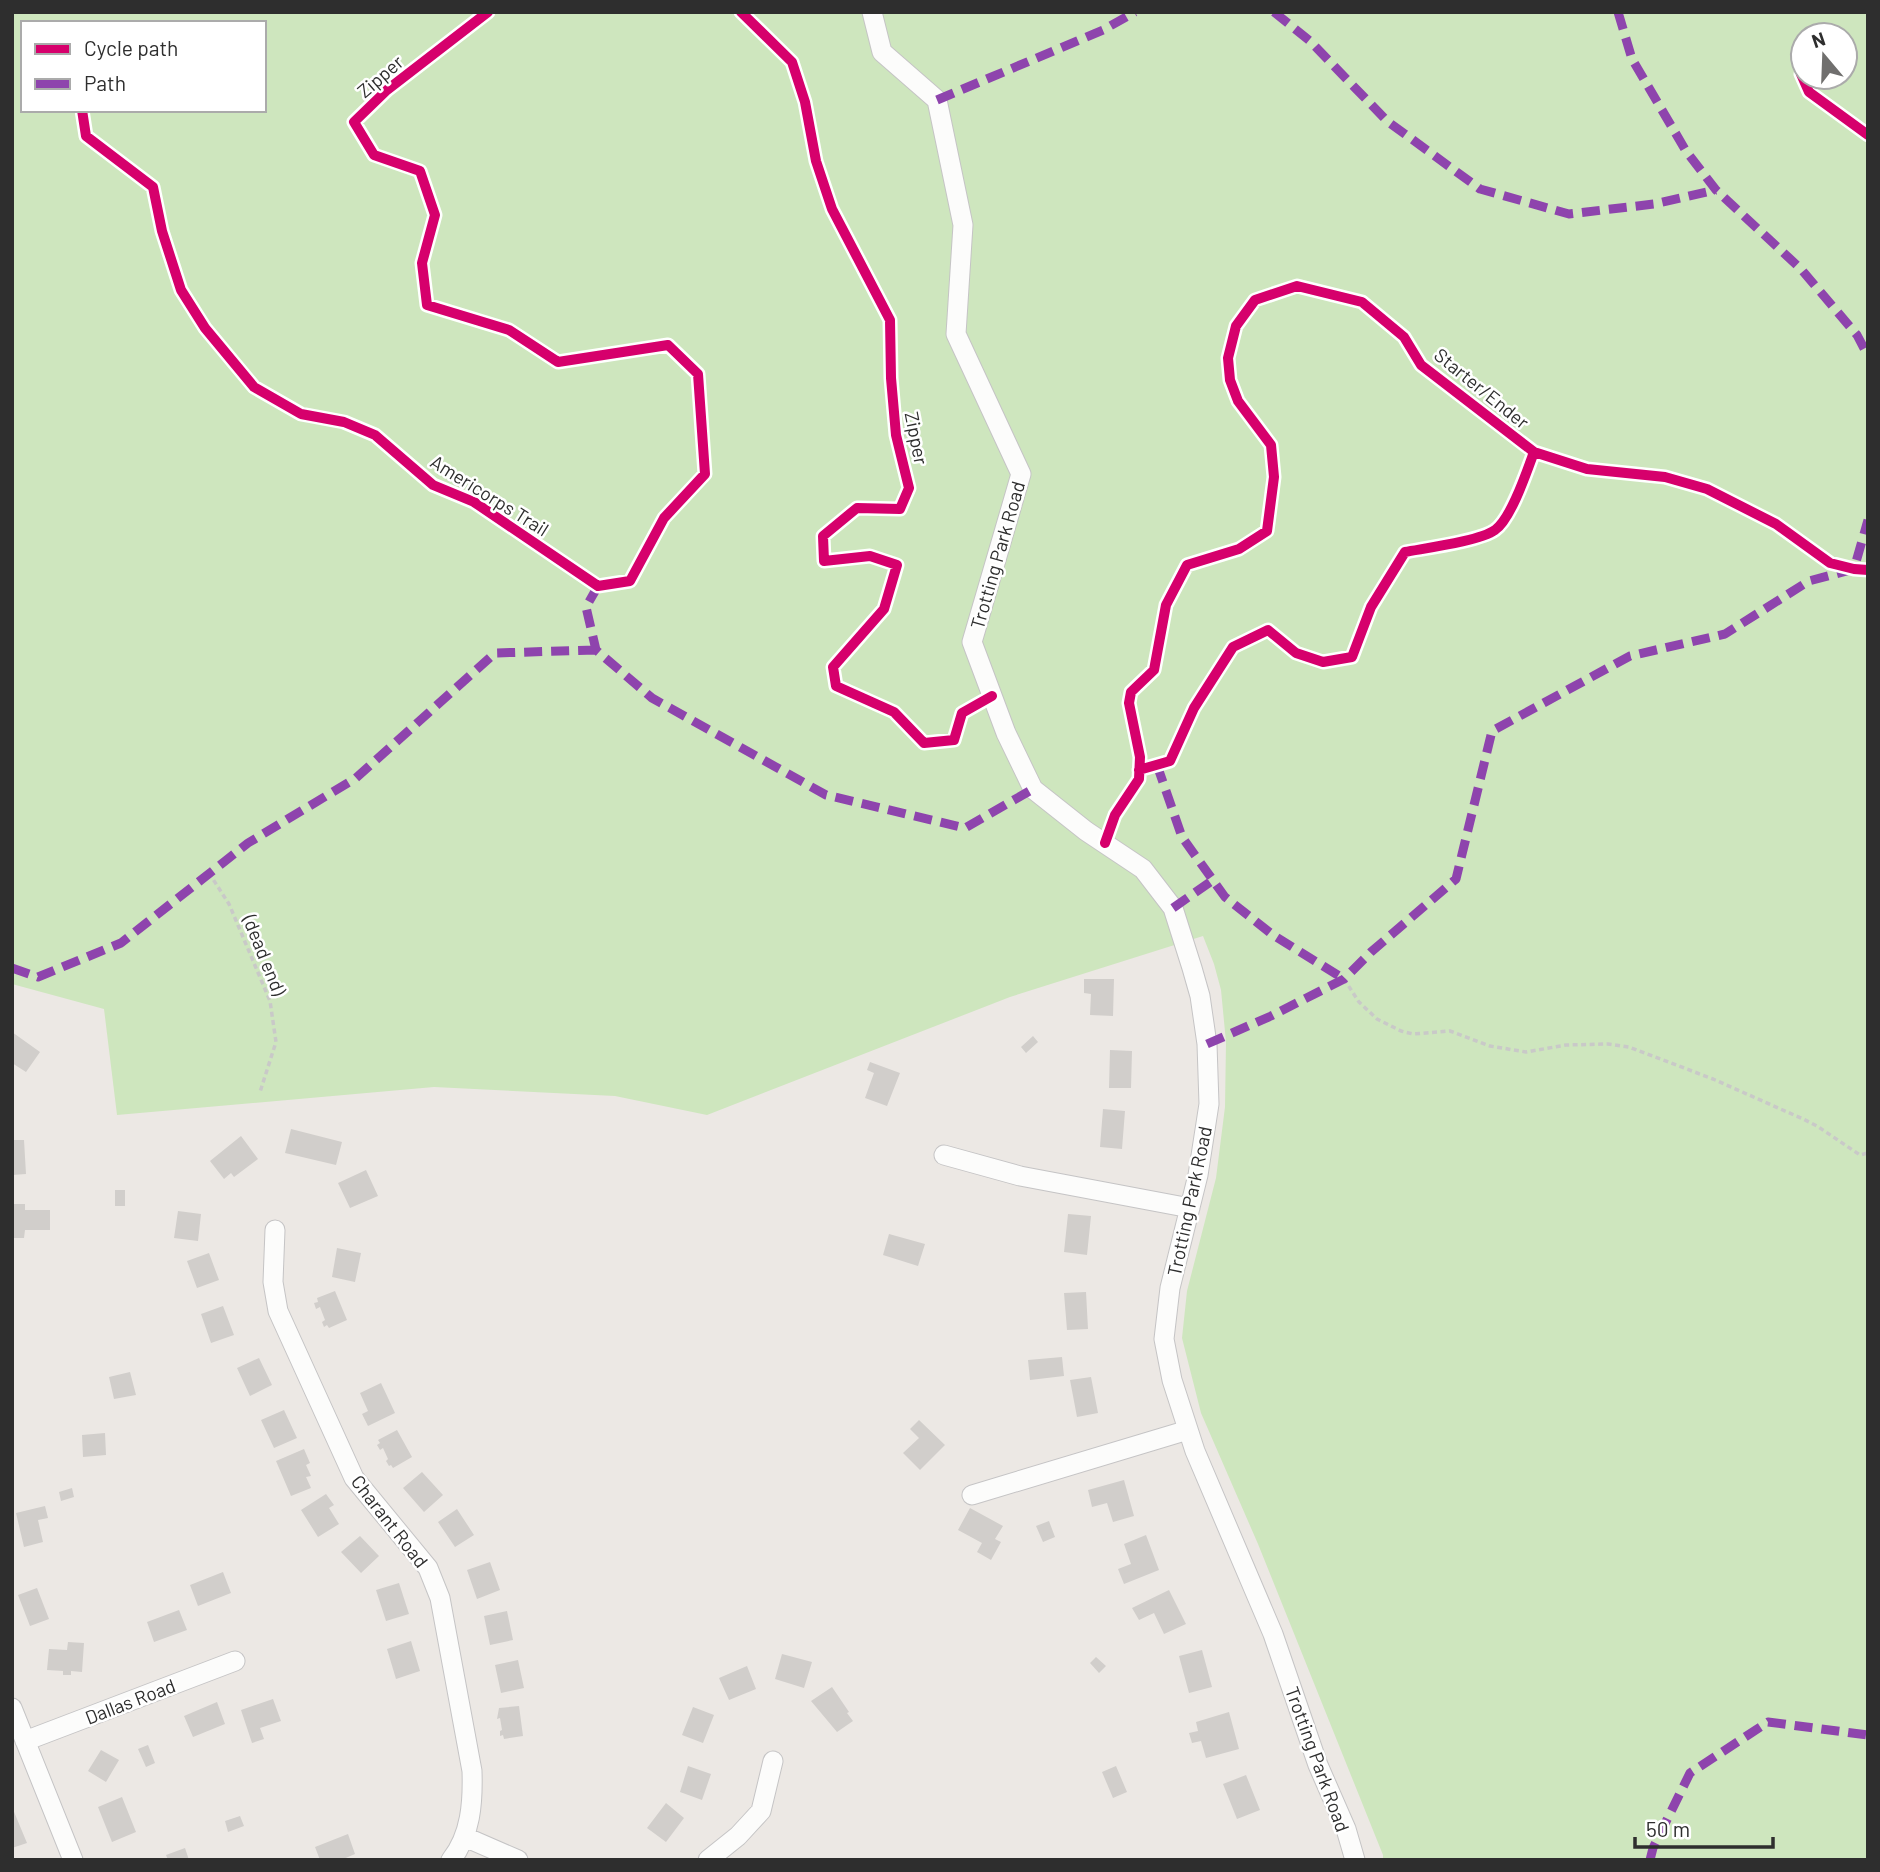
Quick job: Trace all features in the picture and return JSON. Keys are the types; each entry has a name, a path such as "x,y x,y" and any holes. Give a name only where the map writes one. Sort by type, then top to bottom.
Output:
{"street":[{"name":"Trotting Park Road","path":"872,12 881,52 937,100 963,226 956,334 1021,474 972,642 1006,733 1034,789 1086,831 1143,869 1172,908 1200,996 1208,1044 1209,1104 1198,1175 1170,1288 1164,1339 1172,1380 1195,1451 1273,1634 1318,1765 1346,1829 1355,1860"},
{"path":"944,1155 1020,1177 1190,1208"},
{"name":"Charant Road","path":"275,1230 273,1282 278,1311 354,1478 428,1568 440,1598 472,1771 473,1795 466,1837 451,1860"},
{"path":"972,1495 1188,1430"},
{"name":"Dallas Road","path":"25,1741 235,1661"},
{"path":"12,1708 73,1860"},
{"path":"708,1860 738,1836 761,1811 773,1761"},
{"path":"466,1837 518,1860"}],"path":[{"path":"1344,979 1359,1002 1377,1019 1401,1031 1413,1034 1450,1031 1490,1046 1525,1052 1566,1045 1608,1044 1629,1047 1713,1079 1817,1126 1860,1155 1868,1153"}],"green space":[{"path":"12,12 1868,12 1868,1860 1383,1860 1258,1544 1201,1413 1182,1338 1187,1291 1216,1178 1225,1107 1226,1042 1221,990 1203,936 1010,997 707,1115 615,1096 434,1087 117,1115 104,1009 12,984"}],"building":[{"path":"1084,979 1114,979 1113,1016 1090,1015 1091,994 1084,993"},
{"path":"12,1032 40,1052 26,1072 12,1063"},
{"path":"1033,1036 1038,1042 1026,1053 1021,1047"},
{"path":"1110,1050 1132,1051 1131,1088 1109,1088"},
{"path":"870,1062 900,1073 887,1106 865,1098 874,1073 867,1070"},
{"path":"1103,1109 1125,1111 1122,1149 1100,1147"},
{"path":"291,1129 342,1142 336,1165 285,1153"},
{"path":"241,1136 258,1159 234,1177 231,1173 224,1179 210,1161"},
{"path":"12,1140 24,1140 26,1174 12,1175"},
{"path":"366,1170 378,1196 350,1208 338,1183"},
{"path":"115,1190 125,1190 125,1206 115,1206"},
{"path":"12,1204 25,1204 25,1210 50,1210 50,1230 25,1230 24,1238 12,1238"},
{"path":"178,1211 201,1214 198,1241 174,1238"},
{"path":"1068,1214 1091,1216 1087,1255 1064,1252"},
{"path":"889,1234 925,1244 918,1266 883,1255"},
{"path":"337,1248 361,1253 355,1282 332,1277"},
{"path":"209,1253 219,1280 197,1288 187,1261"},
{"path":"335,1291 347,1320 329,1328 327,1325 324,1327 322,1322 325,1320 320,1307 316,1309 314,1303 318,1302 317,1298"},
{"path":"1086,1292 1088,1329 1067,1330 1064,1293"},
{"path":"223,1306 234,1335 211,1343 201,1314"},
{"path":"1062,1357 1064,1376 1030,1380 1028,1360"},
{"path":"259,1358 272,1385 250,1396 237,1368"},
{"path":"130,1372 136,1395 114,1399 109,1377"},
{"path":"1091,1377 1098,1413 1077,1417 1070,1380"},
{"path":"381,1383 395,1413 368,1426 362,1414 368,1411 360,1393"},
{"path":"284,1410 297,1438 274,1448 261,1420"},
{"path":"919,1420 945,1445 920,1470 903,1453 919,1438 910,1429"},
{"path":"397,1430 412,1457 393,1468 386,1461 388,1459 383,1448 380,1450 377,1445 380,1443 378,1440"},
{"path":"105,1433 106,1455 83,1457 82,1435"},
{"path":"304,1449 310,1463 306,1465 311,1476 306,1477 311,1488 291,1496 276,1461"},
{"path":"422,1472 443,1495 424,1512 403,1488"},
{"path":"1124,1480 1134,1516 1113,1522 1107,1503 1092,1507 1088,1490"},
{"path":"72,1488 74,1497 61,1501 59,1492"},
{"path":"326,1494 334,1505 329,1508 339,1524 318,1537 301,1510"},
{"path":"45,1506 48,1518 38,1520 43,1542 24,1547 16,1513"},
{"path":"970,1508 1003,1526 995,1539 1001,1542 991,1560 977,1552 982,1543 958,1530"},
{"path":"457,1509 474,1535 455,1547 438,1522"},
{"path":"1049,1521 1055,1537 1043,1542 1036,1526"},
{"path":"1146,1535 1159,1570 1124,1584 1118,1569 1131,1564 1124,1544"},
{"path":"360,1536 379,1556 361,1573 341,1552"},
{"path":"490,1562 500,1590 477,1599 467,1570"},
{"path":"223,1572 231,1593 198,1606 190,1585"},
{"path":"399,1583 409,1614 386,1621 376,1590"},
{"path":"37,1588 49,1619 30,1626 18,1595"},
{"path":"1169,1590 1186,1624 1164,1634 1154,1613 1139,1620 1132,1608"},
{"path":"179,1610 187,1630 154,1642 147,1622"},
{"path":"507,1611 513,1640 490,1645 484,1616"},
{"path":"411,1641 420,1671 396,1679 387,1649"},
{"path":"68,1642 84,1643 82,1672 71,1671 71,1675 63,1675 63,1671 47,1670 49,1649 67,1650"},
{"path":"1202,1650 1212,1687 1189,1693 1179,1656"},
{"path":"782,1654 812,1662 804,1688 775,1679"},
{"path":"1096,1657 1106,1666 1099,1673 1090,1663"},
{"path":"518,1660 524,1688 501,1693 495,1665"},
{"path":"747,1666 756,1689 729,1700 719,1678"},
{"path":"832,1687 853,1721 837,1732 811,1701"},
{"path":"273,1699 281,1721 260,1728 264,1739 252,1743 241,1710"},
{"path":"217,1702 225,1724 193,1737 184,1716"},
{"path":"519,1706 523,1736 504,1739 503,1735 500,1736 500,1718 497,1719 499,1708"},
{"path":"693,1707 714,1715 703,1743 682,1735"},
{"path":"1229,1712 1239,1749 1206,1758 1201,1741 1192,1743 1189,1733 1198,1731 1196,1722"},
{"path":"148,1745 155,1763 146,1767 138,1749"},
{"path":"101,1750 119,1760 106,1782 88,1771"},
{"path":"688,1766 711,1774 702,1800 680,1792"},
{"path":"1116,1766 1127,1792 1113,1798 1102,1772"},
{"path":"1246,1775 1260,1810 1237,1819 1223,1784"},
{"path":"122,1797 136,1832 112,1842 98,1807"},
{"path":"666,1803 684,1818 666,1842 647,1828"},
{"path":"12,1807 27,1843 12,1848"},
{"path":"240,1816 244,1826 228,1832 225,1821"},
{"path":"348,1834 355,1854 341,1860 320,1860 315,1847"},
{"path":"185,1848 189,1860 168,1860 166,1855"}],"marked path":[{"path":"937,100 1103,30 1135,12"},
{"path":"1274,12 1310,41 1387,121 1480,189 1569,214 1654,204 1716,190"},
{"path":"1618,12 1632,59 1686,151 1716,190 1801,269 1857,335 1868,356"},
{"path":"1207,1044 1271,1016 1344,979 1371,952 1456,879 1492,731 1630,656 1725,634 1809,581 1854,569 1868,520"},
{"path":"598,586 586,607 596,650 652,698 826,795 965,828 1033,789"},
{"path":"12,968 38,977 121,943 248,843 356,778 495,653 596,650"},
{"path":"1157,765 1182,837 1225,897 1273,935 1344,979"},
{"path":"1173,908 1213,880"},
{"path":"1650,1860 1653,1848 1690,1773 1768,1722 1868,1735"}],"cycle path":[{"name":"Zipper","path":"82,112 86,136 153,187 162,231 181,290 205,328 254,387 301,414 344,422 375,435 433,485 474,502 598,586 630,581 664,518 705,474 698,374 668,345 558,362 509,330 427,305 422,263 435,215 420,171 374,155 354,122 387,90 488,12"},
{"name":"Zipper","path":"741,12 792,62 805,102 816,161 832,209 890,320 896,435 909,488 900,509 857,508 823,536 824,561 870,556 897,565 884,609 833,667 836,686 894,712 924,743 954,740 962,713 992,696"},
{"path":"1809,91 1868,135"},
{"name":"Starter/Ender","path":"1105,843 1115,815 1139,779 1140,757 1129,703 1131,692 1154,670 1166,605 1187,565 1239,549 1267,531 1274,477 1271,445 1238,401 1230,380 1228,358 1236,326 1255,300 1297,286 1362,302 1404,337 1421,365 1534,452 1587,469 1665,477 1707,489 1776,524 1830,563 1868,570"},
{"path":"1139,770 1170,761 1194,708 1233,647 1268,630 1296,653 1323,662 1352,657 1371,607 1405,552 1465,541 1495,530 1513,505 1534,452"}]}
